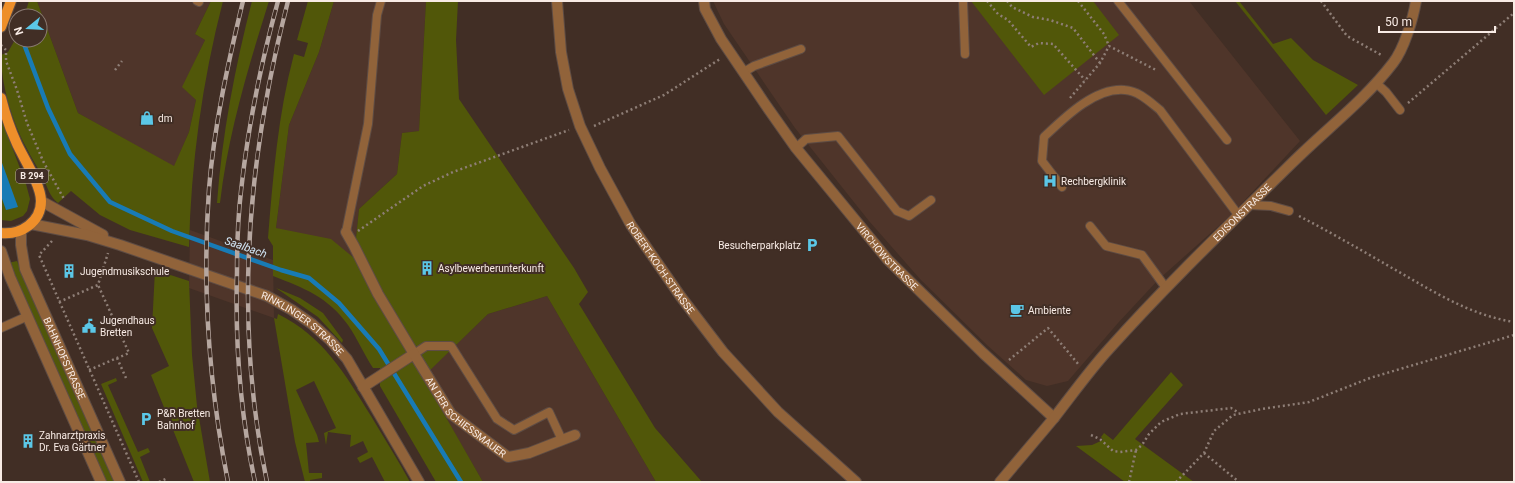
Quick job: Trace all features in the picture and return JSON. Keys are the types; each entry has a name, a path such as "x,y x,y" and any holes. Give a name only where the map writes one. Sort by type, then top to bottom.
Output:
{"main road":[{"path":"1,27 11,1"},
{"name":"B 294","path":"1,98 10,127 37,185 41,201"},
{"path":"1,233 9,234 21,231 31,224 38,213 41,201"}],"street":[{"name":"ROBERT-KOCH-STRASSE","path":"557,1 561,52 568,89 580,126 600,168 631,225 681,297 723,352 778,412 856,482"},
{"name":"VIRCHOWSTRASSE","path":"704,1 705,9 721,39 796,148 888,260 983,354 1054,418"},
{"name":"EDISONSTRASSE","path":"1054,418 1108,350 1166,288 1249,205 1376,83 1394,62 1411,23 1416,1"},
{"name":"RINKLINGER STRASSE","path":"41,201 120,245"},
{"name":"RINKLINGER STRASSE","path":"31,224 79,233 120,245 266,296 292,310 312,324 347,358 419,482"},
{"name":"BAHNHOFSTRASSE","path":"21,231 21,245 25,269 120,482"},
{"name":"AN DER SCHIESSMAUER","path":"346,232 410,357 451,414 508,457 528,453 575,435"},
{"name":"BAHNHOFSTRASSE","path":"1,251 10,277 101,482"},
{"path":"363,387 410,357"},
{"path":"1000,482 1054,418"}],"lane":[{"path":"346,232 368,124 377,15 381,1"},
{"path":"963,1 965,54"},
{"path":"1118,1 1227,140"},
{"path":"744,72 754,66 801,49"},
{"path":"1376,83 1386,92 1400,110"},
{"path":"1062,187 1042,161 1044,137 1068,115 1099,94 1113,90 1126,90 1134,92 1145,98 1160,110 1239,216"},
{"path":"796,148 806,139 838,136 897,211 910,216 931,200"},
{"path":"1249,205 1271,206 1289,211"},
{"path":"1090,226 1106,246 1142,255 1166,288"},
{"path":"1,328 28,316"},
{"path":"410,357 426,346 451,346 498,419 514,430 549,412 562,440"}],"path":[{"path":"987,1 998,14 1008,20 1031,47 1039,43 1053,44 1085,80"},
{"path":"1007,1 1012,6 1033,17 1050,20 1072,28 1100,63"},
{"path":"1078,1 1104,34 1109,46 1156,70"},
{"path":"1320,1 1347,36 1394,62"},
{"path":"1400,110 1514,13"},
{"path":"1,45 6,50 6,61 27,123 44,161 65,201"},
{"path":"1068,115 1062,108 1100,63 1109,46"},
{"path":"598,124 664,95 731,53"},
{"path":"115,70 122,61"},
{"path":"354,246 356,233 423,186 453,172 573,128"},
{"path":"1289,211 1345,240 1447,300 1481,315 1514,322"},
{"path":"56,236 47,249 39,255 139,482"},
{"path":"89,370 129,353 98,285 108,253"},
{"path":"59,302 98,285"},
{"path":"999,368 1048,328 1087,375"},
{"path":"1176,482 1204,453 1214,430 1233,415 1309,402 1370,378 1514,335"},
{"path":"117,358 126,378"},
{"path":"1092,435 1113,451 1120,452 1136,450 1161,422 1180,414 1231,408 1240,414"},
{"path":"1129,482 1136,450"},
{"path":"1204,453 1239,482"},
{"path":"159,482 168,478"}],"shaded area":[{"path":"37,1 211,1 195,34 205,40 183,87 196,100 189,132 174,167 78,113 48,31 48,8 40,8"},
{"path":"334,1 426,1 419,131 402,133 397,174 359,209 354,259 276,228 289,125 319,52"},
{"name":"Rechbergklinik","path":"713,1 1189,1 1300,141 1232,214 1158,280 1118,323 1068,381 1047,386 1026,380 988,346 920,279 869,221 795,128 724,24"},
{"path":"190,230 273,260 274,318 189,288"},
{"path":"547,296 656,482 483,482 422,377 488,314"}],"green space":[{"path":"29,1 37,1 40,8 27,8"},
{"path":"211,1 223,1 209,62 199,123 192,185 189,247 130,230 100,215 71,191 58,203 55,200 50,194 43,177 21,137 8,102 3,78 1,55 8,52 10,48 48,48 48,31 78,113 174,166 189,132 196,100 182,87 205,40 195,34"},
{"path":"252,1 269,1 233,126 220,203 217,203 222,152 230,101"},
{"path":"308,1 334,1 319,52 289,125 276,228 331,239 354,258 359,209 397,174 402,133 419,131 426,1 458,1 456,40 459,99 574,268 588,292 579,304 655,428 702,482 656,482 547,296 488,314 423,377 483,482 436,482 380,386 380,368 373,368 348,325 332,307 315,294 273,276 273,246 268,238 277,146 288,77 294,54 304,57 308,43 297,40"},
{"path":"971,1 1093,1 1119,35 1044,95"},
{"path":"1235,1 1239,1 1273,44 1291,38 1313,60 1358,85 1326,115"},
{"path":"1,118 26,184 30,199 27,211 23,216 11,221 1,220"},
{"path":"17,261 114,482 105,482 8,263"},
{"path":"155,270 189,281 192,355 197,406 210,482 194,482 151,375 169,366 152,328"},
{"path":"276,288 300,298 323,313 343,340 342,343 318,317"},
{"path":"278,314 294,323 308,334 321,345 332,358 361,401 410,482 385,482 372,457 360,463 357,458 368,452 363,441 350,447 351,435 328,432 326,445 324,433 336,428 314,381 296,390 319,442 306,443 309,473 322,473 322,478 305,482 295,442 274,318 277,319"},
{"path":"1171,372 1183,385 1135,439 1194,482 1125,482 1076,446 1092,445 1103,440 1101,437 1104,433 1113,440"},
{"path":"116,378 117,381 108,385 138,452 148,448 150,452 140,457 150,482 143,482 101,384"}],"water":[{"path":"1,160 18,207 6,210 1,196"}],"waterway":[{"name":"Saalbach","path":"26,48 48,108 70,154 110,202 172,231 281,270 309,278 339,303 379,349 461,482"}],"railway":[{"path":"228,482 221,446 212,373 207,299 207,226 214,142 227,71 243,1"},
{"path":"255,482 242,404 238,351 238,231 241,191 251,119 266,48 278,1"},
{"path":"267,482 256,422 250,361 248,301 249,240 254,180 263,120 274,60 288,1"}],"place":[{"name":"dm","path":"147,118"},
{"name":"Rechbergklinik","path":"1050,181"},
{"name":"Besucherparkplatz","path":"812,245"},
{"name":"Asylbewerberunterkunft","path":"427,268"},
{"name":"Jugendmusikschule","path":"69,271"},
{"name":"Ambiente","path":"1017,310"},
{"name":"Jugendhaus Bretten","path":"89,326"},
{"name":"P&R Bretten Bahnhof","path":"146,419"},
{"name":"Zahnarztpraxis Dr. Eva Gärtner","path":"28,441"}]}
